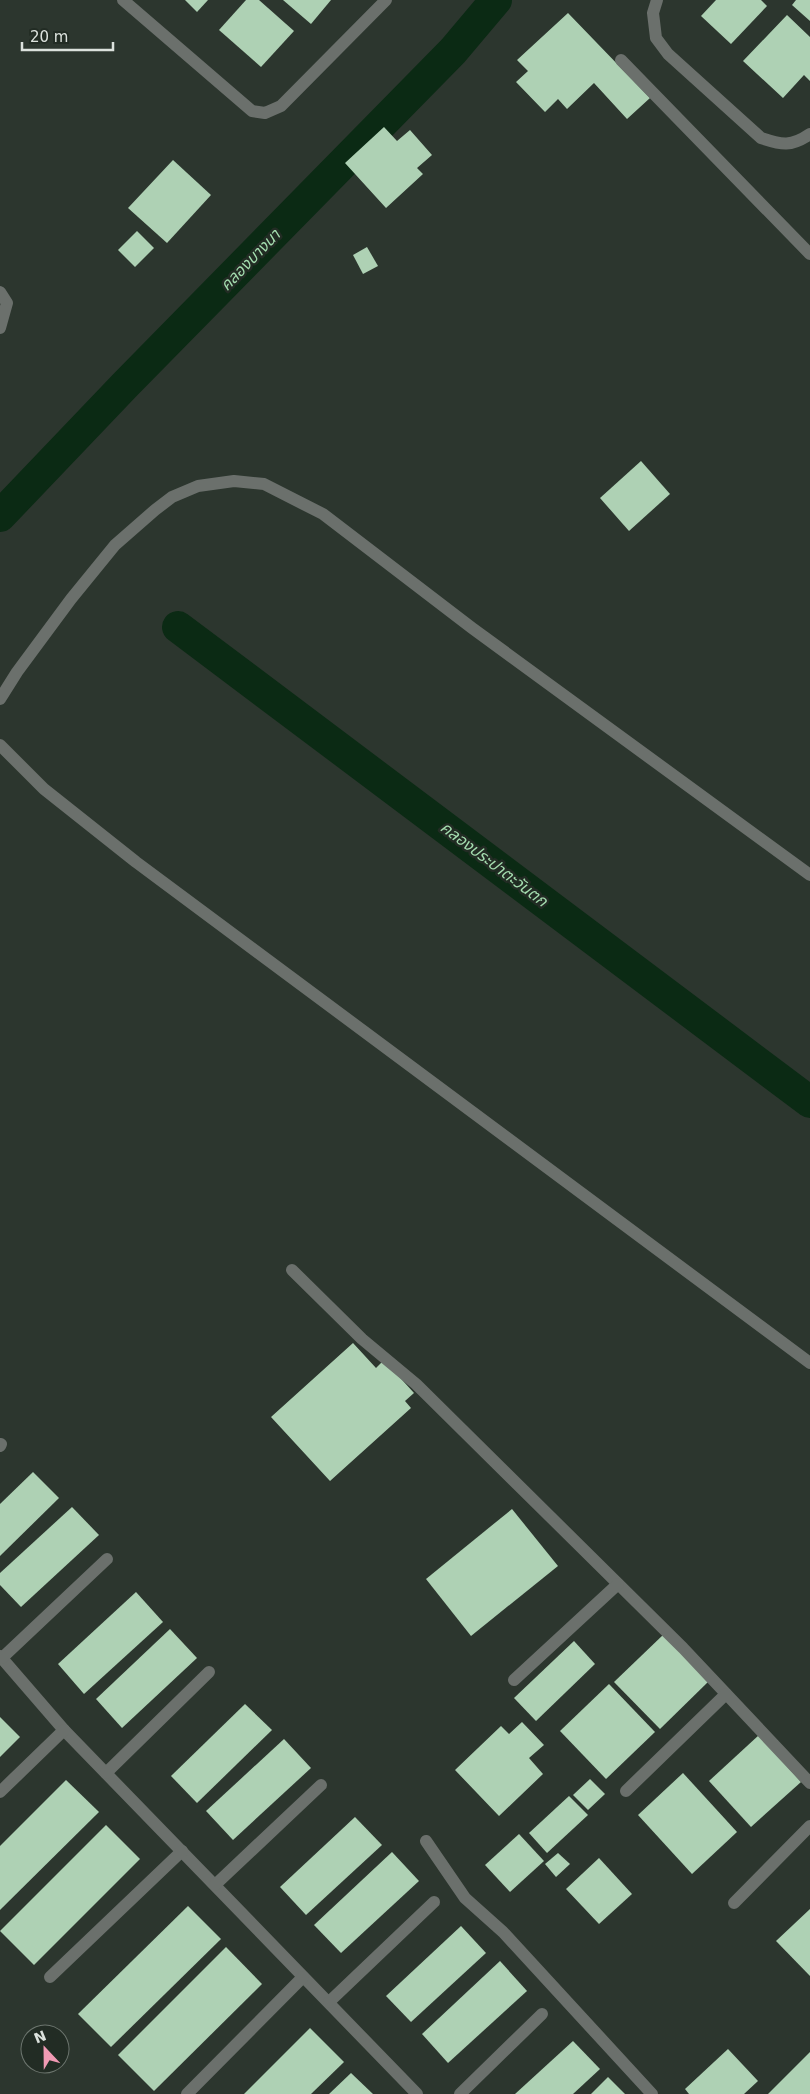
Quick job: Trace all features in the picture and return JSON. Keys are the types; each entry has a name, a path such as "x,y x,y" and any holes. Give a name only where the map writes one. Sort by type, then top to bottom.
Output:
{"street":[{"path":"124,0 252,111 265,113 281,106 386,0"},
{"path":"657,0 653,13 656,38 668,54 761,138 780,144 796,143 810,134"},
{"path":"621,60 810,254"},
{"path":"0,292 7,303 0,328"},
{"path":"0,699 17,672 77,591 115,546 154,510 172,497 198,486 234,481 264,484 323,514 472,628 810,875"},
{"path":"0,745 44,789 143,867 810,1363"},
{"path":"292,1270 362,1339 416,1384 618,1584 810,1783"},
{"path":"108,1559 1,1657 64,1730 418,2094"},
{"path":"514,1680 618,1584"},
{"path":"106,1773 209,1672"},
{"path":"626,1792 726,1694"},
{"path":"0,1792 64,1730"},
{"path":"215,1885 321,1785"},
{"path":"734,1903 810,1826"},
{"path":"426,1841 465,1898 503,1932 652,2094"},
{"path":"50,1977 182,1851"},
{"path":"329,2002 434,1902"},
{"path":"188,2094 303,1977"},
{"path":"460,2094 542,2014"}],"building":[{"path":"185,0 208,0 197,12"},
{"path":"246,0 259,0 294,31 261,67 219,30"},
{"path":"283,0 331,0 311,24"},
{"path":"716,0 761,0 767,6 731,44 701,16"},
{"path":"796,0 810,0 810,21 792,5"},
{"path":"568,13 650,98 627,119 594,83 567,109 558,99 545,112 516,82 528,71 517,60"},
{"path":"787,15 810,37 810,81 804,75 783,98 743,61"},
{"path":"384,127 397,141 410,130 432,155 417,168 423,174 386,208 345,163"},
{"path":"173,160 211,195 167,243 128,208"},
{"path":"137,231 154,248 135,267 118,250"},
{"path":"367,247 378,266 363,274 353,255"},
{"path":"641,461 670,494 629,531 600,498"},
{"path":"353,1343 376,1368 384,1360 414,1393 405,1401 411,1408 330,1481 271,1417"},
{"path":"33,1472 59,1498 0,1556 0,1504"},
{"path":"72,1507 99,1535 21,1607 0,1585 0,1573"},
{"path":"512,1509 558,1566 471,1636 426,1579"},
{"path":"136,1592 163,1622 84,1694 58,1664"},
{"path":"170,1629 197,1658 122,1728 96,1699"},
{"path":"664,1634 709,1681 660,1729 614,1682"},
{"path":"574,1641 595,1664 536,1721 514,1698"},
{"path":"609,1684 655,1732 606,1779 560,1731"},
{"path":"245,1704 272,1730 197,1803 171,1776"},
{"path":"0,1717 20,1737 0,1757"},
{"path":"522,1722 544,1745 529,1758 543,1774 499,1816 455,1770 501,1726 509,1734"},
{"path":"759,1735 801,1782 751,1827 709,1781"},
{"path":"284,1739 311,1768 233,1840 206,1811"},
{"path":"683,1773 737,1832 692,1874 638,1815"},
{"path":"590,1779 605,1794 588,1810 573,1795"},
{"path":"66,1780 99,1812 0,1910 0,1846"},
{"path":"569,1796 588,1815 547,1853 529,1833"},
{"path":"355,1817 382,1845 306,1915 280,1887"},
{"path":"106,1825 140,1859 34,1965 0,1931"},
{"path":"519,1834 544,1861 510,1892 485,1865"},
{"path":"392,1852 419,1881 341,1953 314,1925"},
{"path":"558,1853 570,1864 556,1877 545,1864"},
{"path":"599,1858 632,1894 599,1924 566,1889"},
{"path":"188,1906 221,1939 111,2047 78,2014"},
{"path":"810,1909 810,1976 776,1941"},
{"path":"461,1926 486,1953 411,2022 386,1996"},
{"path":"226,1947 262,1984 154,2091 118,2055"},
{"path":"500,1961 527,1991 448,2063 422,2034"},
{"path":"310,2028 344,2062 311,2094 244,2094"},
{"path":"573,2041 600,2069 573,2094 515,2094"},
{"path":"728,2049 758,2081 744,2094 689,2094 685,2089"},
{"path":"810,2052 810,2094 768,2094"},
{"path":"351,2073 373,2094 329,2094"},
{"path":"608,2077 625,2094 591,2094"}],"waterway":[{"name":"คลองบางนา","path":"0,516 125,385 453,51 496,0"},
{"name":"คลองประปาตะวันตก","path":"178,627 810,1102"}]}
